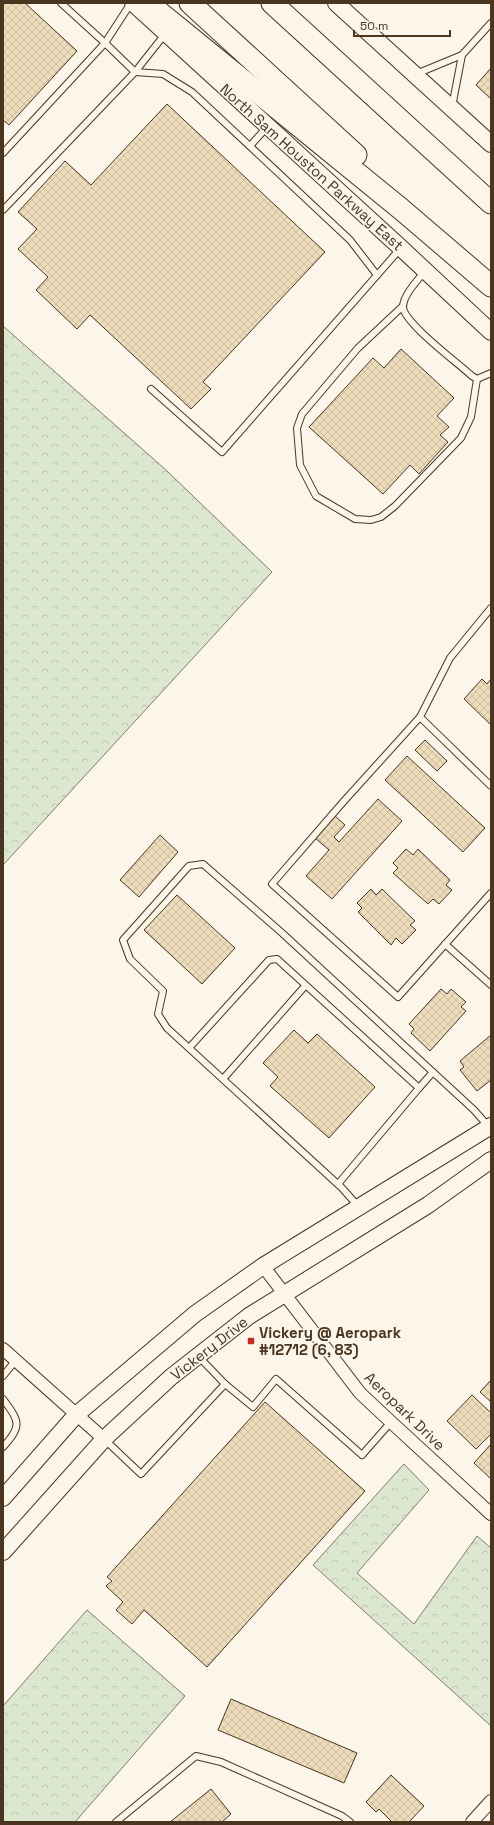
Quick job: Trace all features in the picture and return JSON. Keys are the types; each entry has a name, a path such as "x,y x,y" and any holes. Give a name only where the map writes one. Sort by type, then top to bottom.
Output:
{"highway":[{"path":"148,3 395,204 491,286"},
{"path":"190,3 491,278"},
{"path":"272,4 491,203"}],"main road":[{"name":"North Sam Houston Parkway East","path":"132,3 268,126 491,332"},
{"path":"336,3 491,144"},
{"path":"3,1498 76,1415 195,1314 263,1266 490,1126"},
{"name":"Vickery Drive","path":"3,1552 104,1439 171,1378 249,1316 428,1205 491,1160"}],"street":[{"name":"Aeropark Drive","path":"263,1266 283,1294 360,1392 491,1514"},
{"path":"3,1349 104,1439"},
{"path":"472,1822 491,1801"}],"lane":[{"path":"61,3 106,43 135,72 163,74 192,92 350,240 377,276"},
{"path":"3,153 106,43 132,3"},
{"path":"415,74 462,55 491,23"},
{"path":"3,210 135,72 165,34"},
{"path":"452,108 462,55"},
{"path":"250,146 268,126"},
{"path":"151,389 222,452 401,248"},
{"path":"425,271 407,296 403,306 358,348 302,414 298,428 300,465 316,496 354,519 371,520 381,517 390,510 461,438 471,417 477,379"},
{"path":"403,306 405,315 416,328 477,379"},
{"path":"477,379 491,374"},
{"path":"491,608 450,658 420,717 272,884 398,997 491,893"},
{"path":"420,717 491,786"},
{"path":"359,1207 338,1184 167,1028 158,1014 163,991 130,959 123,940 189,866 203,864 433,1072 490,1126"},
{"path":"445,944 491,984"},
{"path":"189,1048 269,960 277,960 419,1088"},
{"path":"223,1079 306,986"},
{"path":"338,1184 433,1072"},
{"path":"198,1357 224,1384 253,1407 276,1379 362,1455 391,1422"},
{"path":"3,1376 16,1360"},
{"path":"104,1439 141,1474 224,1384"},
{"path":"3,1399 18,1422 17,1429 13,1436 3,1447"},
{"path":"116,1822 196,1756 221,1762 342,1816 350,1822"},
{"path":"338,1822 342,1816"}],"green space":[{"path":"3,326 166,470 272,572 3,865"},
{"path":"404,1464 429,1490 357,1573 414,1624 477,1536 491,1548 491,1726 313,1565"},
{"path":"87,1610 185,1696 75,1822 3,1822 3,1706"}],"building":[{"path":"3,3 25,3 77,51 9,125 3,120"},
{"path":"491,68 491,99 476,85"},
{"path":"167,104 325,252 203,382 211,389 191,409 90,315 77,329 36,290 48,277 18,249 37,229 18,212 65,161 91,185"},
{"path":"401,349 454,398 437,416 449,427 440,435 448,442 419,474 410,465 383,494 309,427 373,358 384,368"},
{"path":"482,679 487,684 491,679 491,725 464,699"},
{"path":"425,740 447,761 437,771 415,750"},
{"path":"407,756 485,828 463,852 385,780"},
{"path":"378,799 402,821 332,899 306,876 329,850 315,838 335,816 345,825 334,837 339,842"},
{"path":"160,835 178,852 139,897 120,880"},
{"path":"406,849 413,855 418,849 450,880 446,885 452,890 439,904 433,899 428,904 393,873 398,868 393,863"},
{"path":"371,889 376,895 382,889 415,921 410,925 416,930 402,944 396,938 391,945 358,912 362,908 357,903"},
{"path":"177,895 235,948 202,984 144,930"},
{"path":"441,989 447,994 451,989 466,1002 461,1007 466,1011 430,1051 411,1033 414,1029 409,1024"},
{"path":"294,1030 308,1043 317,1034 375,1087 329,1138 270,1086 278,1077 263,1063"},
{"path":"491,1035 491,1080 477,1091 460,1070 464,1067 460,1061"},
{"path":"491,1380 491,1402 480,1392"},
{"path":"472,1395 491,1413 491,1434 476,1449 447,1421"},
{"path":"265,1402 365,1491 207,1667 144,1610 132,1624 116,1610 123,1602 106,1586 112,1581 107,1577"},
{"path":"491,1444 491,1479 474,1463"},
{"path":"231,1699 357,1753 344,1783 218,1730"},
{"path":"391,1775 424,1806 409,1822 392,1822 379,1809 376,1812 366,1802"},
{"path":"211,1789 231,1814 222,1822 170,1822"}],"place":[{"name":"Vickery @ Aeropark #12712 (6, 83)","path":"251,1341"}]}
